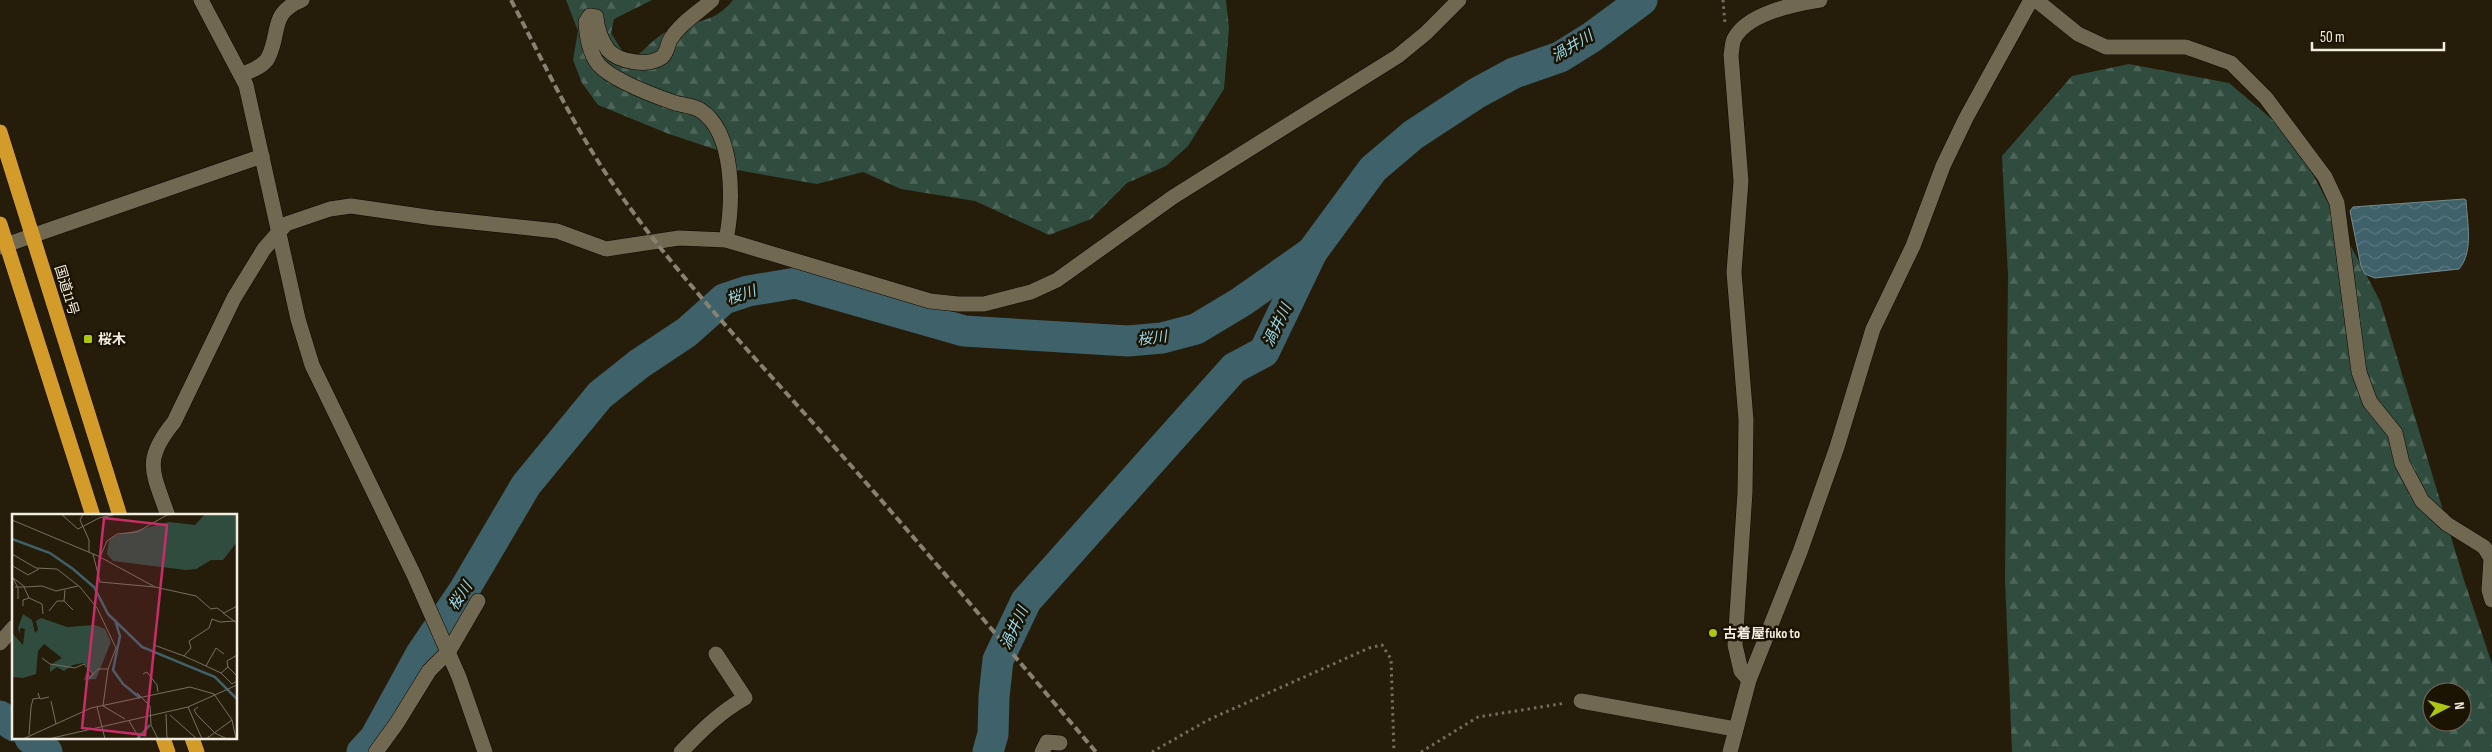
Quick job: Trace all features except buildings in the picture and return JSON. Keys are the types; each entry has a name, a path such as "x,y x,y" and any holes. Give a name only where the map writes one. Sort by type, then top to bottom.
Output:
{"highway":[{"name":"国道11号","path":"0,132 119,514"},
{"path":"0,224 3,246 92,514"},
{"path":"164,740 168,752"},
{"path":"193,740 197,752"}],"street":[{"path":"201,0 246,85 298,319 312,365 447,647 485,752"},
{"path":"241,75 267,60 283,11 290,4 302,0"},
{"path":"712,0 689,18 670,40 665,55 654,62 637,64 609,51 598,31 596,17 590,16 586,22 587,40 600,65 621,80 674,102 700,110 720,134 730,171 730,220 726,240"},
{"path":"167,514 153,470 152,457 160,439 174,422 234,298 264,249 286,224 293,221 330,209 351,206 434,218 557,231 606,249 679,238 726,240 930,301 984,304 1031,292 1056,280 1173,197 1398,56 1426,33 1459,0"},
{"path":"1749,680 1741,671 1735,645 1745,492 1746,420 1734,272 1741,181 1731,55 1734,39 1759,17 1786,7 1820,0"},
{"path":"1730,752 1749,680 1800,552 1837,447 1873,329 1913,246 1943,166 1966,118 2031,0"},
{"path":"2036,0 2078,34 2106,47 2186,47 2231,63 2266,98 2326,177 2337,203 2359,372 2370,402 2395,433 2402,463 2422,501 2447,524 2484,547 2491,558 2489,590 2492,600"},
{"path":"3,246 262,156"},
{"path":"376,752 398,724 429,671 478,601"},
{"path":"0,643 9,626"},
{"path":"681,752 708,723 730,706 745,698 716,654"},
{"path":"1581,701 1735,729"},
{"path":"1042,752 1047,742 1060,743"}],"path":[{"path":"1152,752 1208,720 1369,648 1382,645 1391,658 1394,752"},
{"path":"1421,752 1478,717 1581,701"}],"green space":[{"path":"566,0 652,0 614,19 611,33 623,52 638,55 662,34 675,28 709,19 725,9 733,0 1226,0 1229,28 1224,89 1188,146 1166,166 1127,183 1091,219 1049,235 975,201 901,189 863,172 817,184 737,170 720,151 669,134 598,105 582,83 573,60 578,31"},
{"path":"2129,64 2229,83 2293,137 2380,301 2464,580 2492,664 2492,752 2012,752 2005,579 2008,275 2002,156 2072,76"}],"water":[{"path":"2466,200 2468,245 2464,262 2459,269 2375,278 2365,274 2361,266 2350,211 2353,207"}],"waterway":[{"name":"渦井川","path":"988,752 993,734 998,660 1026,601 1234,368 1264,352 1312,252 1373,169 1413,135 1477,93 1514,73 1560,57 1592,37 1642,0"},
{"name":"桜川","path":"362,752 375,738 421,654 463,592 526,485 600,395 639,364 687,332 724,299 748,291 796,283 964,331 1128,341 1162,338 1196,329 1241,302 1312,252"},
{"path":"0,716 12,725"},
{"path":"32,740 47,752"}],"railway":[{"path":"511,0 583,137 636,216 716,315 898,519 1096,752"}],"place":[{"name":"桜木","path":"88,339"},
{"name":"古着屋fuko to","path":"1713,633"}]}
